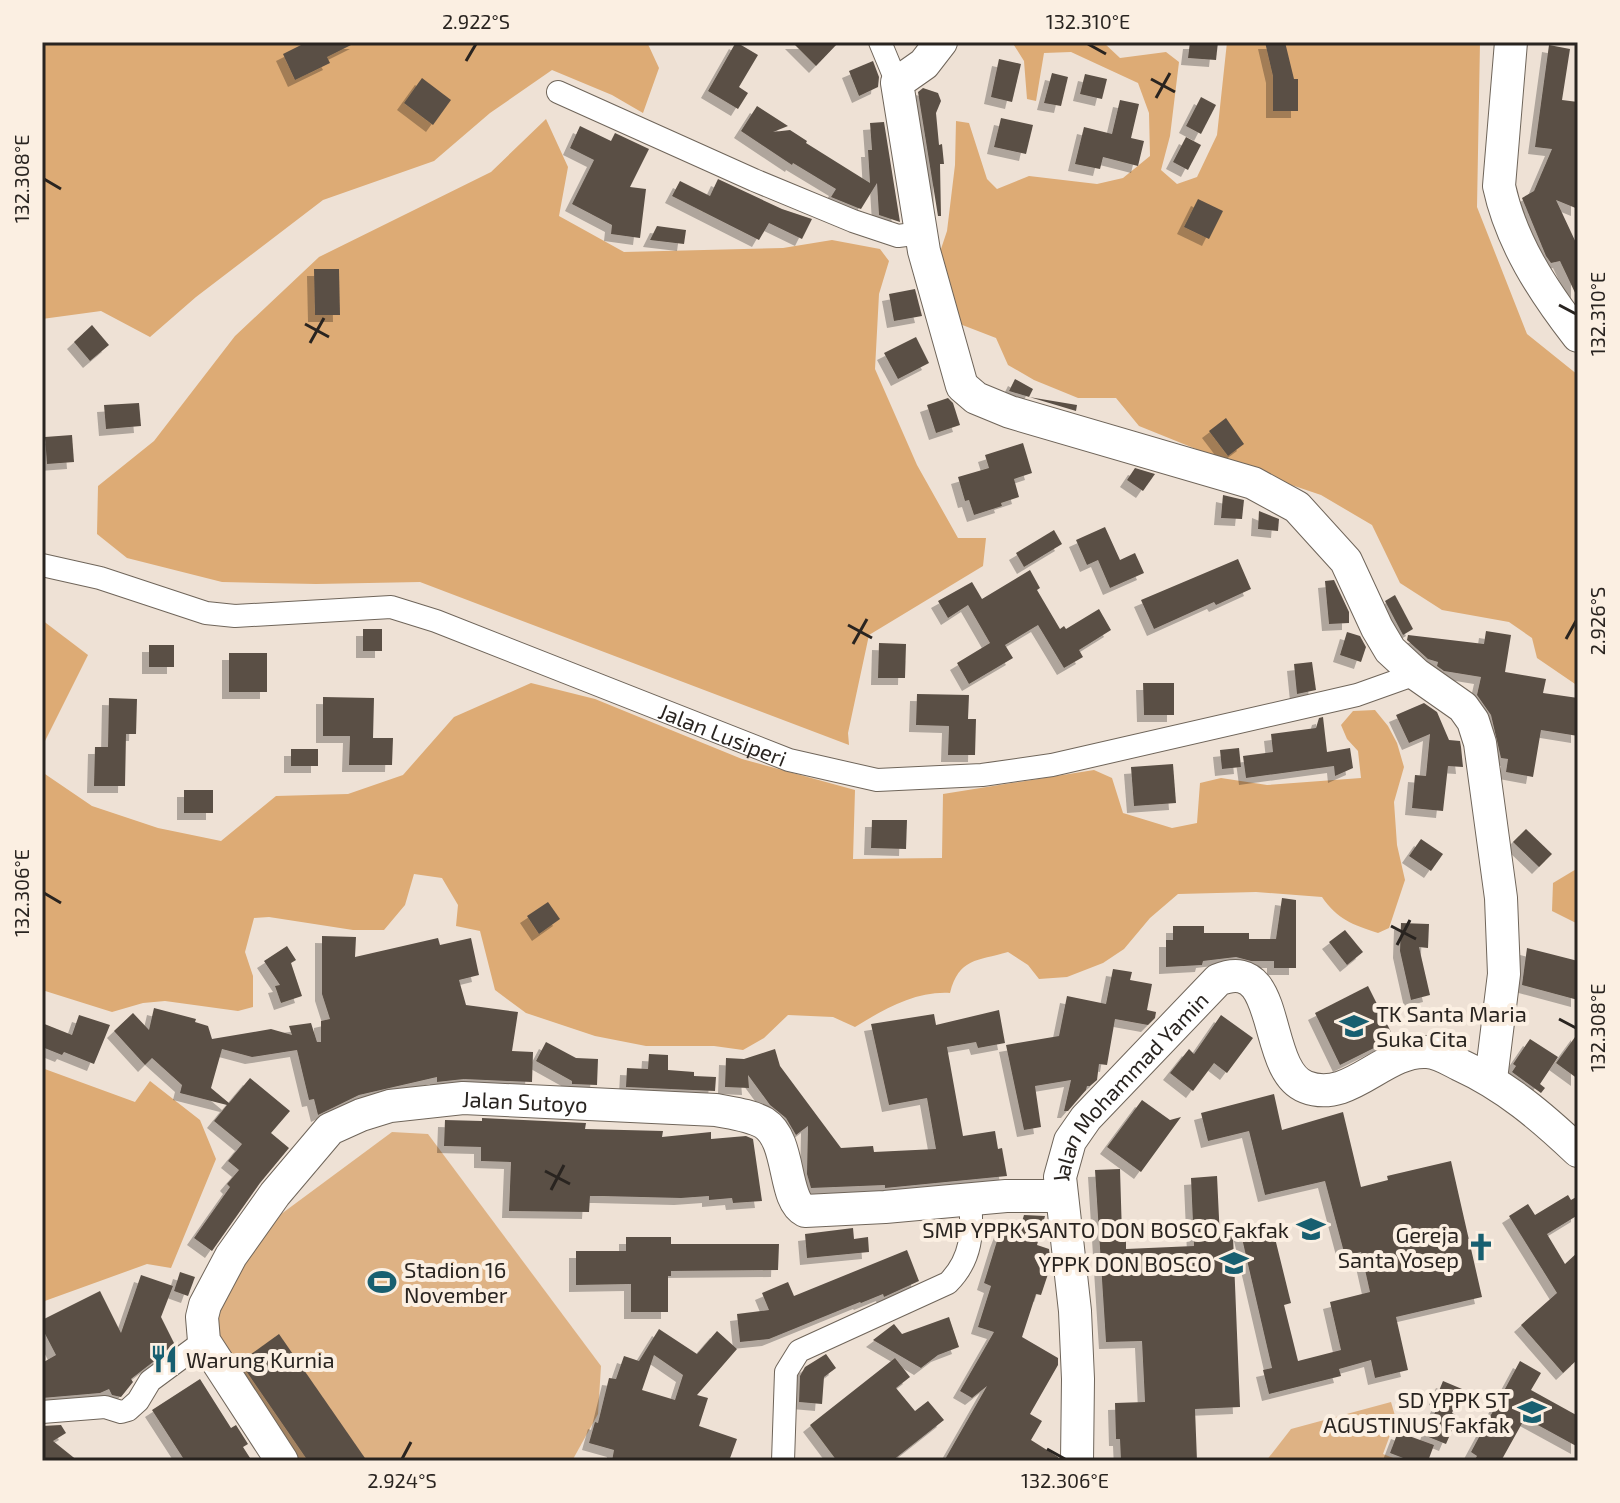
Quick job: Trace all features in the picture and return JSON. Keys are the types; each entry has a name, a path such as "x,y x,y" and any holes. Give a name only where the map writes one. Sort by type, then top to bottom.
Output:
{"main road":[{"path":"941,42 924,64 897,83 921,233 952,358 962,386 967,392 1010,412 1253,483 1297,507 1346,561 1390,650 1416,674 1463,707 1473,721 1480,743 1501,898 1504,948 1504,974 1491,1079"},
{"path":"1511,42 1499,186 1501,196 1515,239 1578,336"},
{"name":"Jalan Mohammad Yamin","path":"1061,1196 1063,1160 1070,1141 1086,1118 1205,991 1226,976 1245,977 1256,986 1270,1019 1283,1065 1297,1083 1324,1091 1340,1088 1397,1060 1425,1052 1438,1055 1491,1079 1544,1119 1578,1151"},
{"name":"Jalan Sutoyo","path":"204,1341 202,1317 210,1292 275,1194 330,1129 390,1106 463,1098 729,1112 760,1122 770,1129 785,1159 798,1207 803,1210 885,1207 1006,1196 1061,1196"},
{"path":"1061,1196 1075,1311 1077,1461"},
{"path":"204,1341 282,1461"}],"street":[{"path":"880,42 897,83"},
{"path":"558,92 853,221 898,236 921,233"},
{"name":"Jalan Lusiperi","path":"42,565 100,578 206,613 250,616 391,607 436,621 789,760 877,780 982,775 1052,765 1318,705 1416,674"},
{"path":"783,1461 784,1379 791,1360 799,1351 948,1283 958,1273 969,1252 972,1222 970,1200"},
{"path":"42,1412 105,1407 121,1412 128,1410 138,1401 150,1381 204,1341"}],"shaded area":[{"path":"42,42 647,42 659,68 643,113 612,95 552,70 490,113 434,161 323,200 196,297 150,337 101,311 42,319"},
{"path":"1012,42 1103,42 1120,58 1166,52 1179,62 1170,136 1161,170 1177,184 1197,177 1217,135 1227,42 1480,42 1477,207 1527,334 1578,375 1578,686 1537,658 1532,638 1509,622 1442,610 1400,583 1372,525 1321,495 1253,472 1139,426 1116,398 1078,398 1034,380 1008,365 996,338 952,321 938,258 947,231 955,165 956,121 969,123 987,179 997,189 1029,176 1097,184 1123,178 1150,156 1149,113 1138,83 1071,52 1044,53 1036,101 1027,99 1024,61"},
{"path":"546,119 568,167 559,216 624,252 783,248 832,240 880,249 889,261 879,294 875,369 917,465 958,538 986,538 983,566 869,635 848,733 849,745 420,582 222,582 127,558 97,534 98,486 154,441 235,336 319,257 491,172"},
{"path":"42,620 88,655 42,747"},
{"path":"531,683 595,699 742,759 855,790 853,859 942,858 943,794 1094,770 1112,778 1123,813 1172,828 1197,823 1200,783 1221,778 1267,785 1361,778 1358,751 1347,739 1341,725 1353,711 1375,710 1397,743 1404,767 1394,802 1397,845 1405,880 1389,928 1378,933 1346,920 1322,897 1256,892 1178,894 1150,918 1124,949 1103,963 1067,977 1039,979 1028,965 1008,952 964,967 958,973 950,993 913,998 855,1027 833,1017 788,1015 764,1038 743,1050 714,1046 646,1046 595,1036 526,1013 495,990 480,931 456,926 458,905 442,878 414,874 405,905 384,930 353,930 269,917 254,918 245,952 253,976 253,1007 238,1011 165,1001 143,1003 112,1012 42,990 42,772 92,806 158,828 221,841 276,796 348,794 403,775 454,717"},
{"path":"1578,868 1578,924 1552,911 1553,883"},
{"path":"42,1068 135,1102 150,1081 200,1120 216,1159 171,1268 147,1264 42,1302"},
{"name":"Stadion 16 November","path":"392,1132 428,1134 601,1366 598,1414 572,1461 294,1461 214,1333 216,1300 265,1226"},
{"path":"1391,1402 1396,1419 1383,1454 1401,1461 1266,1461 1291,1429"}],"building":[{"path":"307,42 357,42 327,57 330,63 295,80 283,54"},
{"path":"736,42 758,55 739,87 748,93 738,109 708,91"},
{"path":"792,42 839,42 816,66"},
{"path":"1190,42 1218,42 1216,60 1188,58"},
{"path":"1265,42 1285,42 1294,79 1298,79 1298,111 1273,111 1273,76"},
{"path":"1549,45 1570,49 1562,100 1578,102 1578,209 1556,200 1578,247 1578,299 1560,261 1551,263 1546,256 1522,198 1534,191 1552,149 1535,147"},
{"path":"999,59 1021,64 1012,102 991,97"},
{"path":"873,61 879,77 878,87 859,96 849,71"},
{"path":"1052,73 1068,77 1061,106 1044,103"},
{"path":"1085,74 1107,79 1102,99 1080,94"},
{"path":"422,78 451,100 433,125 404,103"},
{"path":"923,88 938,93 941,101 936,113 944,164 940,164 941,216 938,216 918,92"},
{"path":"1201,97 1216,105 1201,134 1186,126"},
{"path":"1120,100 1139,104 1131,138 1144,141 1138,166 1103,157 1100,169 1075,164 1084,127 1112,134"},
{"path":"757,106 788,126 773,132 790,130 870,183 870,123 884,122 900,222 879,215 877,183 861,209 858,208 831,197 836,189 792,165 741,131"},
{"path":"1001,118 1033,125 1026,154 994,147"},
{"path":"580,126 611,141 615,133 649,149 630,187 646,189 640,238 611,234 612,225 572,204 594,160 570,148"},
{"path":"1186,137 1201,145 1188,170 1173,162"},
{"path":"718,179 782,209 812,219 802,239 769,223 759,240 672,196 680,181 710,196"},
{"path":"1198,199 1223,211 1209,239 1184,227"},
{"path":"657,226 686,230 684,244 650,240"},
{"path":"314,269 339,269 340,315 315,315"},
{"path":"915,289 922,316 894,321 889,294"},
{"path":"92,325 109,345 90,361 74,342"},
{"path":"916,337 929,363 898,379 884,353"},
{"path":"1015,379 1033,389 1029,397 1009,391"},
{"path":"1029,397 1077,405 1076,411"},
{"path":"948,398 953,403 960,425 936,433 927,405"},
{"path":"139,403 141,426 106,429 104,405"},
{"path":"1226,418 1244,444 1228,456 1209,431"},
{"path":"72,435 74,462 47,464 45,437"},
{"path":"1023,443 1032,473 1014,479 1019,497 974,515 969,500 965,501 958,477 989,468 985,455"},
{"path":"1135,468 1155,474 1143,491 1127,480"},
{"path":"1223,495 1244,500 1242,519 1221,518"},
{"path":"1259,511 1279,519 1278,531 1258,529"},
{"path":"1105,527 1120,560 1135,553 1144,573 1110,588 1098,560 1087,565 1076,540"},
{"path":"1054,530 1062,544 1024,567 1016,553"},
{"path":"1238,559 1251,589 1154,629 1141,600"},
{"path":"1030,570 1040,588 1037,590 1060,629 1064,626 1066,629 1099,609 1111,630 1079,650 1083,657 1064,668 1038,625 1005,645 1013,658 969,684 957,663 990,643 968,605 948,618 938,601 972,582 982,599"},
{"path":"1334,580 1349,612 1349,623 1329,624 1325,581"},
{"path":"1395,595 1413,629 1403,635 1385,601"},
{"path":"363,629 382,629 382,651 363,651"},
{"path":"1486,631 1511,635 1505,672 1546,679 1543,693 1578,698 1578,736 1541,730 1533,777 1506,772 1508,759 1501,758 1491,715 1477,695 1481,677 1444,671 1437,666 1438,662 1428,659 1407,640 1408,635 1484,644"},
{"path":"1347,632 1360,636 1366,647 1361,662 1340,655"},
{"path":"879,643 906,644 905,678 878,678"},
{"path":"149,645 174,645 174,667 149,667"},
{"path":"229,653 267,653 267,692 229,692"},
{"path":"1312,662 1316,690 1297,694 1294,664"},
{"path":"1143,683 1174,683 1174,715 1144,715"},
{"path":"917,694 969,695 968,719 976,719 975,755 948,755 949,726 916,725"},
{"path":"323,697 374,698 373,738 393,738 392,765 349,765 350,736 323,736"},
{"path":"109,698 137,699 136,734 126,734 125,786 94,786 95,747 108,747"},
{"path":"1424,703 1437,712 1449,740 1460,741 1463,767 1448,766 1443,811 1412,808 1415,775 1426,776 1430,734 1409,743 1396,715"},
{"path":"1323,717 1327,752 1350,748 1353,768 1335,776 1334,766 1246,778 1243,756 1273,752 1271,734 1316,728 1319,718"},
{"path":"1239,748 1241,767 1222,769 1220,750"},
{"path":"291,749 318,749 318,766 291,766"},
{"path":"1173,764 1176,803 1134,806 1131,767"},
{"path":"184,790 213,790 213,813 184,813"},
{"path":"872,820 907,820 906,849 871,848"},
{"path":"1526,829 1552,854 1539,867 1513,842"},
{"path":"1421,839 1443,854 1431,871 1409,856"},
{"path":"1282,898 1296,900 1296,968 1274,968 1274,961 1251,961 1236,957 1203,961 1202,965 1166,967 1166,940 1173,940 1173,926 1204,926 1204,933 1249,933 1249,939 1276,939"},
{"path":"548,902 560,919 539,934 527,916"},
{"path":"1401,923 1429,924 1428,948 1419,947 1430,995 1411,1000 1400,951"},
{"path":"1345,930 1363,952 1347,965 1329,942"},
{"path":"322,936 356,937 355,957 438,938 440,945 471,938 479,975 459,980 466,1005 518,1012 512,1051 533,1052 532,1082 464,1079 437,1082 437,1077 359,1095 318,1115 314,1099 309,1100 297,1050 252,1057 222,1049 211,1088 229,1103 250,1078 290,1111 271,1133 289,1148 212,1251 194,1238 239,1170 228,1161 242,1144 214,1121 227,1105 180,1093 182,1085 152,1058 145,1065 114,1031 133,1013 149,1030 154,1008 196,1019 195,1022 208,1026 212,1039 271,1029 292,1035 289,1026 311,1023 317,1042 321,1042 321,1021 330,1019 322,994"},
{"path":"287,946 296,960 291,963 302,996 281,1003 275,986 280,985 264,961"},
{"path":"1527,948 1578,961 1578,1000 1522,985"},
{"path":"1113,969 1132,972 1130,980 1152,984 1147,1010 1156,1012 1155,1018 1148,1025 1115,1019 1107,1065 1099,1064 1097,1080 1087,1086 1068,1111 1064,1111 1071,1080 1035,1086 1041,1127 1024,1130 1006,1045 1059,1036 1067,996 1106,1004"},
{"name":"TK Santa Maria Suka Cita","path":"1368,986 1394,1038 1340,1065 1315,1013"},
{"path":"999,1010 1005,1043 978,1048 976,1042 947,1047 963,1136 995,1131 1007,1176 885,1188 885,1185 811,1188 807,1174 808,1126 796,1135 786,1118 770,1105 748,1075 749,1088 725,1087 726,1058 744,1059 775,1049 780,1066 841,1148 873,1146 874,1152 936,1149 927,1098 889,1105 871,1024 934,1014 936,1025"},
{"path":"79,1015 110,1025 94,1064 42,1047 42,1023 72,1035"},
{"path":"1221,1015 1253,1038 1227,1073 1214,1063 1193,1091 1170,1073 1189,1049 1194,1054"},
{"path":"1578,1033 1578,1079 1556,1063"},
{"path":"1530,1039 1558,1057 1540,1084 1545,1088 1541,1093 1512,1072 1516,1066 1513,1064"},
{"path":"546,1042 576,1058 598,1059 597,1085 572,1084 572,1081 536,1061"},
{"path":"649,1054 668,1055 668,1070 716,1077 715,1091 626,1087 627,1068 648,1069"},
{"path":"1274,1094 1282,1130 1343,1112 1361,1187 1388,1180 1387,1176 1451,1161 1482,1297 1396,1317 1408,1370 1375,1378 1371,1360 1339,1369 1341,1376 1269,1394 1263,1370 1272,1368 1241,1234 1272,1226 1291,1303 1284,1305 1298,1361 1341,1350 1330,1302 1370,1292 1361,1252 1345,1256 1325,1181 1265,1195 1249,1131 1208,1141 1201,1113"},
{"path":"1142,1100 1170,1120 1181,1117 1141,1172 1107,1147"},
{"path":"482,1118 586,1123 585,1129 663,1131 662,1137 711,1132 711,1139 746,1136 753,1139 762,1201 733,1203 732,1198 709,1200 709,1196 590,1196 589,1212 509,1211 511,1162 481,1161 481,1147 444,1146 445,1120 482,1121"},
{"path":"1120,1169 1122,1235 1126,1235 1126,1249 1194,1246 1191,1178 1217,1176 1220,1239 1233,1236 1240,1407 1195,1409 1197,1461 1121,1461 1120,1439 1116,1439 1115,1403 1145,1402 1142,1341 1106,1342 1095,1170"},
{"path":"1568,1195 1571,1200 1578,1196 1578,1215 1547,1234 1565,1264 1578,1252 1578,1359 1563,1373 1521,1325 1557,1293 1509,1216 1528,1204 1535,1215"},
{"path":"1024,1215 1045,1216 1037,1245 1049,1249 1051,1265 1041,1295 1036,1294 1022,1337 1058,1358 1058,1365 1030,1414 1042,1421 1031,1440 1058,1457 1058,1461 944,1461 987,1386 972,1398 960,1391 994,1332 978,1327 991,1286 984,1283 997,1241 1004,1223 1020,1228"},
{"path":"853,1228 854,1239 868,1237 869,1252 807,1258 805,1234"},
{"path":"626,1237 671,1237 671,1244 779,1244 778,1270 671,1271 671,1276 668,1276 668,1312 631,1312 631,1284 576,1285 576,1251 626,1251"},
{"path":"907,1250 919,1281 769,1339 740,1342 737,1314 769,1310 762,1293 788,1282 794,1296"},
{"path":"180,1272 195,1277 188,1296 174,1291"},
{"path":"141,1275 173,1286 161,1317 175,1345 131,1379 133,1382 121,1397 112,1395 109,1389 100,1393 42,1398 42,1363 56,1355 42,1328 42,1320 100,1291 121,1333"},
{"path":"949,1317 959,1347 938,1355 921,1368 873,1340 894,1324 902,1334"},
{"path":"659,1329 697,1354 717,1331 737,1349 697,1395 708,1398 699,1426 737,1439 729,1461 612,1461 614,1450 589,1443 595,1422 598,1423 609,1378 616,1379 624,1356 639,1361","holes":["654,1355 683,1375 675,1400 642,1390"]},
{"path":"279,1334 367,1461 308,1461 240,1362"},
{"path":"826,1354 836,1368 824,1377 822,1404 799,1402 800,1376 805,1367"},
{"path":"895,1358 910,1377 896,1388 915,1411 928,1401 944,1420 892,1461 837,1461 810,1425"},
{"path":"1520,1361 1541,1373 1531,1390 1578,1416 1578,1447 1525,1418 1501,1461 1474,1461 1477,1456 1471,1452"},
{"path":"200,1379 231,1428 236,1425 248,1444 243,1447 252,1461 185,1461 152,1410"},
{"path":"1443,1381 1462,1389 1452,1413 1458,1416 1446,1444 1426,1436 1440,1399 1436,1398"},
{"path":"61,1425 66,1433 53,1441 78,1461 42,1461 42,1426"},
{"path":"1398,1432 1434,1445 1428,1461 1411,1461 1390,1453"}],"place":[{"name":"TK Santa Maria Suka Cita","path":"1354,1026"},
{"name":"SMP YPPK SANTO DON BOSCO Fakfak","path":"1311,1229"},
{"name":"Gereja Santa Yosep","path":"1481,1247"},
{"name":"YPPK DON BOSCO","path":"1234,1263"},
{"name":"Stadion 16 November","path":"382,1282"},
{"name":"Warung Kurnia","path":"164,1359"},
{"name":"SD YPPK ST AGUSTINUS Fakfak","path":"1532,1412"}]}
